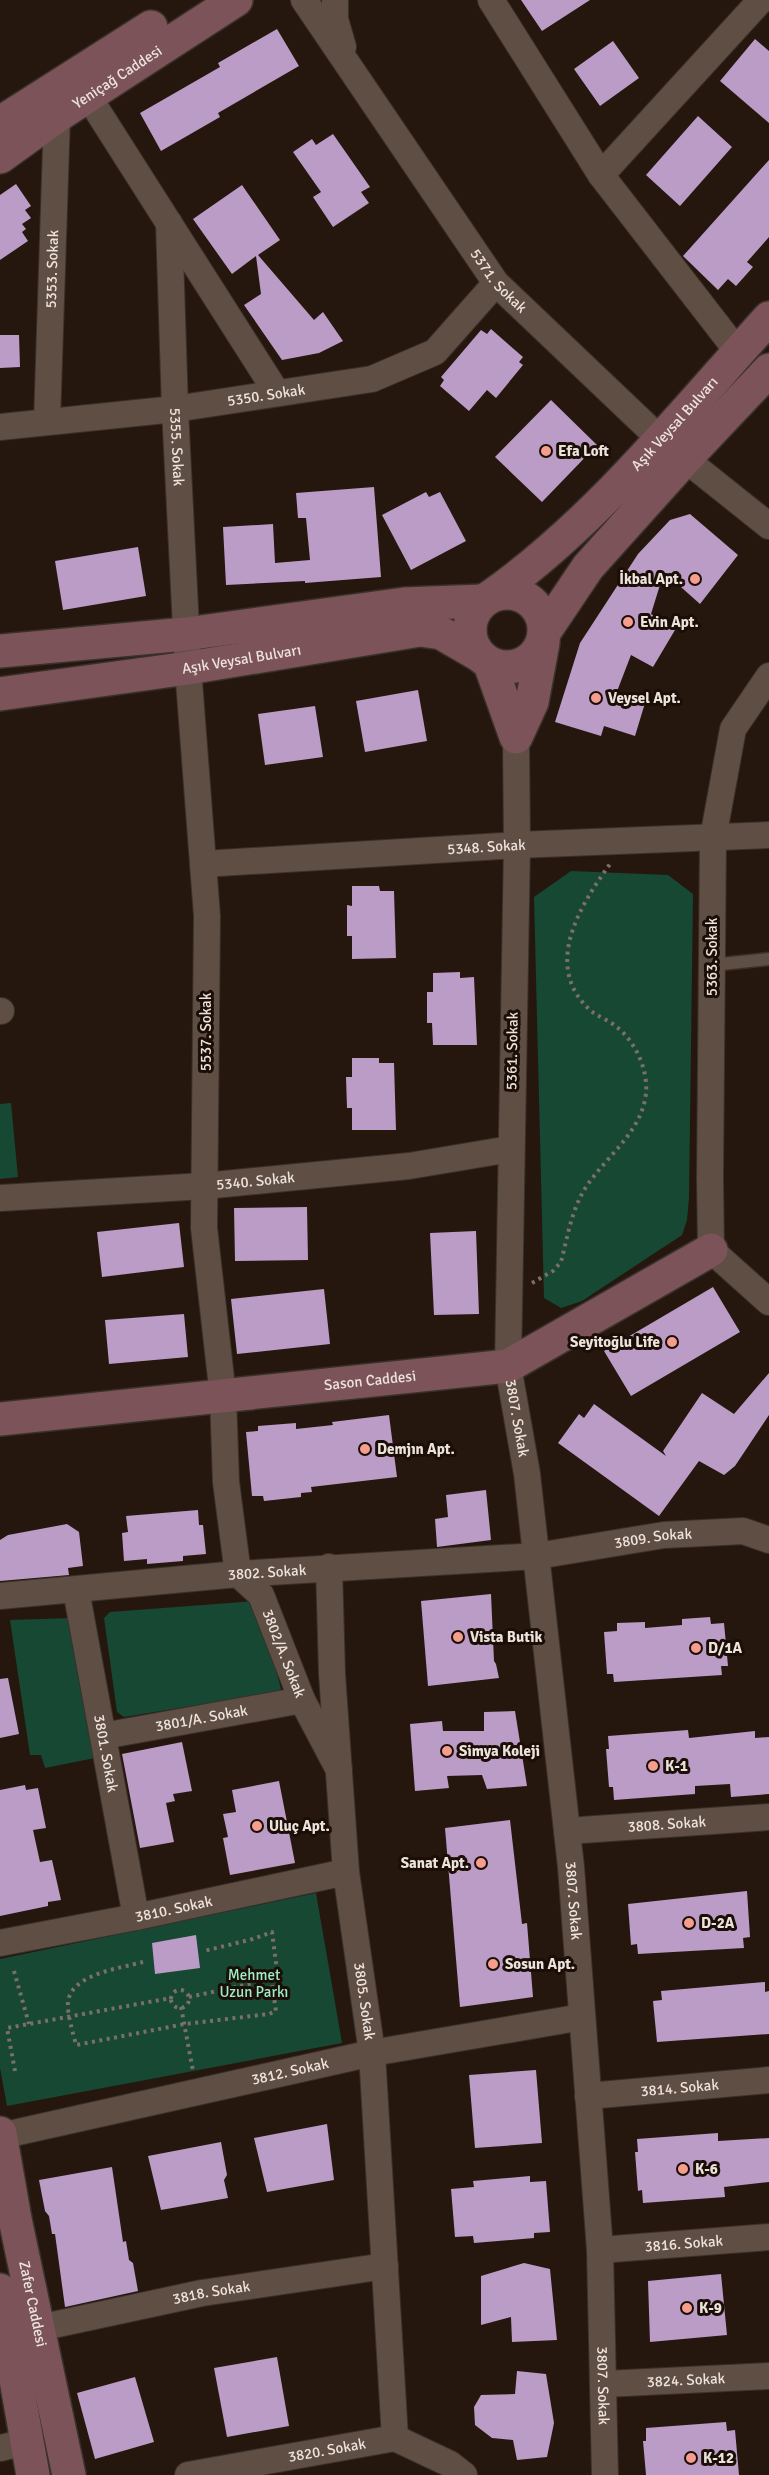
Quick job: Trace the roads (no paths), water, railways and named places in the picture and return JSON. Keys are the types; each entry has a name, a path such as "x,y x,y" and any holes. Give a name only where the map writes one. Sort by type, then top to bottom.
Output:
{"main road":[{"name":"Yeniçağ Caddesi","path":"0,123 193,0"},
{"name":"Yeniçağ Caddesi","path":"0,158 57,116 236,0"},
{"name":"Aşık Veysal Bulvarı","path":"0,651 186,634 404,604 488,598 526,571 584,518 660,439 769,318"},
{"path":"516,736 532,702 544,637 543,618 537,607 528,599 505,592 488,598 475,611 470,622 470,634 473,646 485,659 502,668 527,663 536,654 544,637 588,567 769,370"},
{"name":"Aşık Veysal Bulvarı","path":"0,694 188,668 420,630 441,633 485,659"},
{"path":"485,659 516,736"},
{"name":"Sason Caddesi","path":"0,1419 508,1366 711,1250"},
{"name":"Zafer Caddesi","path":"0,2135 15,2219 69,2475"},
{"path":"0,2290 13,2445 33,2475"}],"street":[{"name":"5371. Sokak","path":"304,0 496,283 660,439 769,526"},
{"path":"335,0 335,19 351,70"},
{"path":"491,0 601,175 738,352"},
{"path":"601,175 757,1"},
{"path":"88,96 277,393"},
{"name":"5353. Sokak","path":"47,422 57,116"},
{"name":"5355. Sokak","path":"168,223 188,668"},
{"name":"5350. Sokak","path":"0,427 175,409 372,379 435,351 496,283"},
{"name":"5537. Sokak","path":"188,668 207,916 204,1228 223,1396"},
{"name":"5363. Sokak","path":"711,1250 713,838 733,729 769,676"},
{"name":"5361. Sokak","path":"508,1366 517,844 516,736"},
{"name":"5348. Sokak","path":"203,864 517,844 626,842 769,835"},
{"name":"5340. Sokak","path":"0,1198 204,1186 409,1166 510,1149"},
{"path":"711,1250 769,1302"},
{"name":"3807. Sokak","path":"508,1366 537,1556 567,1831 600,2250 605,2475"},
{"path":"223,1396 226,1482 238,1574"},
{"name":"3809. Sokak","path":"537,1556 664,1536 743,1531 769,1540"},
{"name":"3802. Sokak","path":"0,1596 329,1567 537,1556"},
{"name":"3805. Sokak","path":"329,1567 332,1674 346,1872 372,2053 394,2438"},
{"name":"3802/A. Sokak","path":"238,1574 261,1595 302,1700 339,1770"},
{"name":"3801. Sokak","path":"76,1590 136,1917"},
{"name":"3801/A. Sokak","path":"103,1736 302,1700"},
{"name":"3808. Sokak","path":"567,1831 769,1817"},
{"name":"3810. Sokak","path":"0,1943 136,1917 346,1872"},
{"name":"3812. Sokak","path":"0,2135 372,2053 582,2017"},
{"name":"3814. Sokak","path":"588,2096 769,2080"},
{"name":"3816. Sokak","path":"600,2250 769,2237"},
{"name":"3818. Sokak","path":"39,2328 202,2293 385,2266"},
{"name":"3824. Sokak","path":"604,2384 769,2376"},
{"path":"394,2438 450,2464 464,2475"},
{"name":"3820. Sokak","path":"188,2475 394,2438"}],"lane":[{"path":"712,965 769,959"}],"place":[{"name":"Efa Loft","path":"546,451"},
{"name":"İkbal Apt.","path":"695,579"},
{"name":"Evin Apt.","path":"628,622"},
{"name":"Veysel Apt.","path":"596,698"},
{"name":"Seyitoğlu Life","path":"672,1342"},
{"name":"Demjın Apt.","path":"365,1449"},
{"name":"Vista Butik","path":"458,1637"},
{"name":"D/1A","path":"696,1648"},
{"name":"Simya Koleji","path":"447,1751"},
{"name":"K-1","path":"653,1766"},
{"name":"Uluç Apt.","path":"257,1826"},
{"name":"Sanat Apt.","path":"481,1863"},
{"name":"D-2A","path":"689,1923"},
{"name":"Sosun Apt.","path":"493,1964"},
{"name":"K-6","path":"683,2169"},
{"name":"K-9","path":"687,2308"},
{"name":"K-12","path":"691,2458"}],"park label":[{"name":"Mehmet Uzun Parkı","path":"254,1984"}]}
